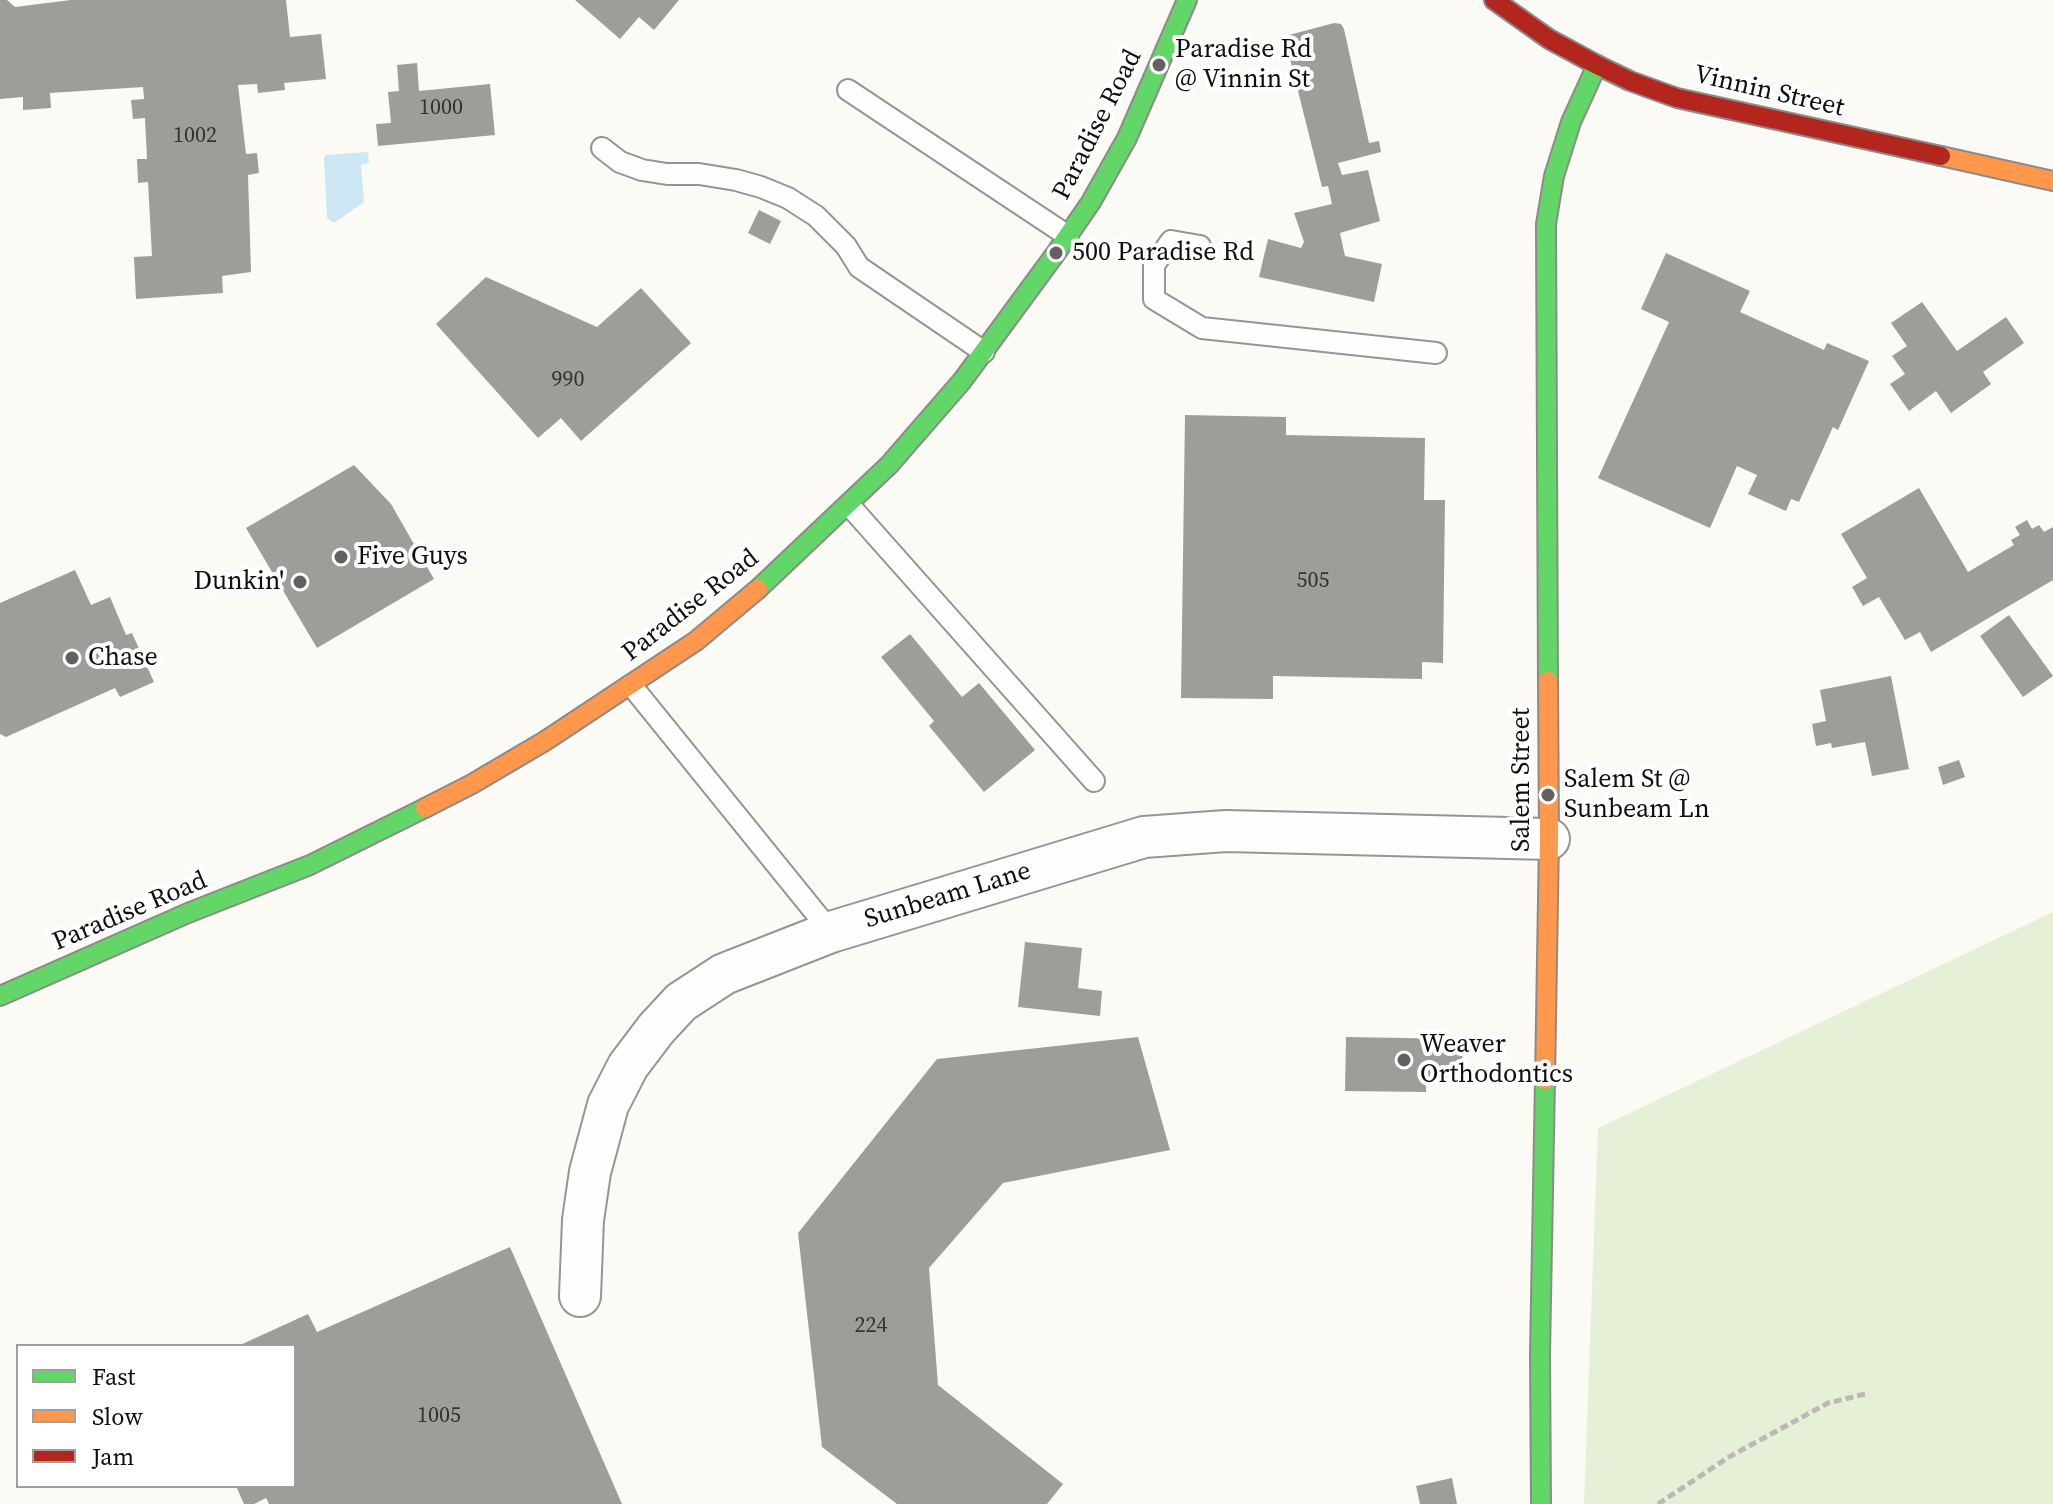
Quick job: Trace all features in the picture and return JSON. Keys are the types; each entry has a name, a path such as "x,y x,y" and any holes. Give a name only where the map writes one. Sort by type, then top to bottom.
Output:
{"main road":[{"name":"Paradise Road","path":"0,996 188,913 310,865 472,784 545,741 696,641 766,583 889,465 984,352 1068,236 1127,138 1187,0"},
{"path":"1166,51 1206,0"},
{"name":"Vinnin Street","path":"1494,0 1549,39 1597,65 1677,98 2053,181"},
{"name":"Salem Street","path":"1541,1504 1549,839 1546,224 1554,176 1571,122 1597,65"}],"street":[{"name":"Sunbeam Lane","path":"580,1296 583,1220 590,1172 608,1105 628,1066 656,1029 681,1002 724,974 831,932 1144,837 1226,831 1549,839"}],"lane":[{"path":"848,90 1068,236"},
{"path":"602,148 620,162 642,170 736,180 788,198 816,216 846,246 859,267 984,352"},
{"path":"1200,246 1171,241 1154,265 1154,299 1202,328 1436,353"},
{"path":"849,505 1094,781"},
{"path":"631,685 831,932"}],"path":[{"path":"1658,1504 1729,1457 1828,1403 1869,1393"}],"green space":[{"path":"2053,912 2053,1504 1584,1504 1598,1128"}],"water":[{"path":"368,152 369,163 361,165 364,202 334,223 327,218 324,158 326,155"}],"building":[{"path":"0,0 7,0 15,7 71,0 286,0 290,37 321,34 326,79 284,83 285,90 258,93 257,84 238,85 246,154 257,153 259,173 248,175 251,272 222,276 223,293 136,299 134,257 152,256 148,182 138,183 137,159 147,159 145,118 133,119 131,100 144,99 143,87 50,93 51,108 23,110 23,97 0,99"},
{"path":"575,0 679,0 654,30 639,17 620,39"},
{"path":"1334,23 1341,24 1344,29 1369,143 1379,141 1381,152 1338,163 1342,175 1368,170 1380,221 1340,233 1345,256 1382,264 1374,302 1259,277 1268,239 1301,248 1304,242 1294,213 1332,204 1328,186 1322,187 1285,39 1289,35"},
{"path":"417,63 419,91 490,84 495,135 378,146 376,124 391,123 388,92 399,91 397,65"},
{"path":"759,210 781,221 770,244 748,233"},
{"path":"1666,253 1750,291 1740,312 1824,350 1827,343 1869,361 1838,430 1833,427 1799,502 1791,499 1786,511 1748,494 1757,475 1737,466 1710,528 1598,478 1669,322 1641,309"},
{"path":"486,277 597,327 641,288 691,343 581,441 561,418 538,438 436,324"},
{"path":"1922,302 1957,351 2006,317 2024,343 1983,372 1991,384 1951,413 1936,391 1909,411 1890,384 1905,374 1892,356 1907,346 1891,323"},
{"path":"1185,415 1286,417 1286,435 1425,438 1424,500 1445,500 1443,663 1422,662 1422,679 1273,676 1273,699 1181,698"},
{"path":"354,465 391,504 434,579 317,648 246,528"},
{"path":"1919,488 1968,572 2014,545 2011,540 2020,535 2015,527 2027,520 2032,529 2039,525 2044,532 2053,527 2053,580 1931,652 1920,632 1905,640 1879,597 1863,606 1852,587 1867,578 1841,534"},
{"name":"Chase","path":"75,570 91,605 110,597 126,635 132,633 154,682 120,697 115,688 6,737 0,734 0,603"},
{"path":"2009,615 2053,676 2023,697 1980,636"},
{"path":"910,634 962,697 979,683 1035,750 984,792 929,726 934,721 881,657"},
{"path":"1891,676 1909,769 1872,776 1865,742 1832,748 1831,743 1816,746 1812,724 1826,721 1820,690"},
{"path":"1959,760 1965,777 1943,785 1938,767"},
{"path":"1025,942 1082,948 1078,988 1102,991 1100,1016 1018,1007"},
{"path":"1138,1037 1170,1150 1003,1183 929,1268 938,1385 1063,1484 1047,1504 897,1504 822,1447 798,1233 937,1059"},
{"name":"Weaver Orthodontics","path":"1346,1037 1463,1039 1462,1082 1426,1082 1426,1092 1345,1091"},
{"path":"510,1247 622,1504 269,1504 266,1498 254,1504 244,1504 237,1488 296,1488 296,1344 242,1344 308,1314 317,1332"},
{"path":"1452,1478 1457,1504 1420,1504 1416,1486"}],"traffic: fast":[{"path":"758,589 889,465 962,381 1056,253 1091,202 1127,138 1187,0"},
{"path":"1548,681 1546,224 1554,176 1571,122 1597,65"},
{"path":"0,996 188,913 310,865 425,808"},
{"path":"1541,1504 1540,1354 1545,1080"}],"traffic: slow":[{"path":"1941,156 2053,181"},
{"path":"425,808 545,741 696,641 758,589"},
{"path":"1545,1080 1548,681"}],"traffic: jam":[{"path":"1494,0 1549,39 1597,65 1677,98 1941,156"}],"place":[{"name":"Paradise Rd @ Vinnin St","path":"1159,65"},
{"name":"500 Paradise Rd","path":"1056,253"},
{"name":"Five Guys","path":"341,557"},
{"name":"Dunkin'","path":"300,582"},
{"name":"Chase","path":"72,658"},
{"name":"Salem St @ Sunbeam Ln","path":"1548,795"},
{"name":"Weaver Orthodontics","path":"1404,1060"}]}
